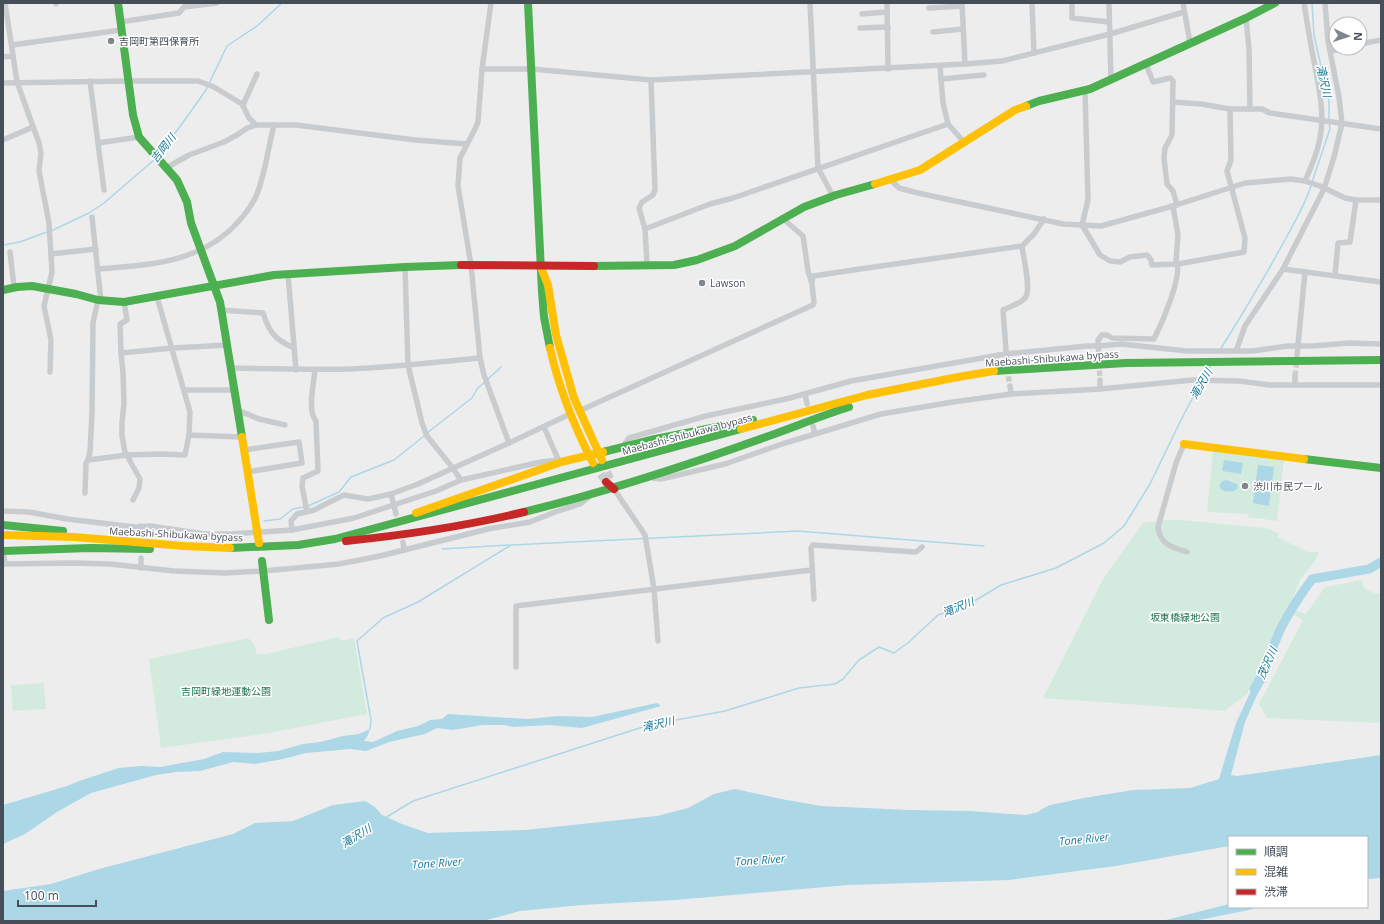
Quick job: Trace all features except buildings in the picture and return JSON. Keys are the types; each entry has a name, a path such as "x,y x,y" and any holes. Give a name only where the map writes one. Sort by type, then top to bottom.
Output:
{"main road":[{"path":"118,3 133,115 139,137 176,180 187,202 191,223 200,251 215,287 221,310 231,368 259,543"},
{"path":"528,3 541,266 540,284 547,336 556,371 570,414 591,460"},
{"path":"3,290 14,287 32,286 76,294 99,301 124,302 215,287 274,275 288,274 405,267 471,265 674,265 691,262 735,246 794,211 833,196 868,185 891,180 920,170 1015,110 1039,101 1084,90 1112,80 1246,18 1274,3"},
{"path":"541,266 548,285 561,353 579,411 600,457"},
{"name":"Maebashi-Shibukawa bypass","path":"3,535 74,537 184,546 238,548 298,545 335,539 372,530 868,395 1004,370 1126,363 1380,361"},
{"path":"298,545 374,539 438,529 531,511 591,495 610,484 648,477 753,442 842,409 913,386"},
{"path":"372,530 435,505 508,481 559,461 591,460 623,447 654,439 769,416 848,396 868,395"},
{"path":"1184,444 1381,468"},
{"path":"3,525 42,528 184,546"},
{"path":"4,554 90,548 184,550 238,548"},
{"path":"262,561 269,620"}],"street":[{"path":"5,3 17,82 41,153 39,171 49,223 52,272 44,306 51,340 50,372"},
{"path":"12,45 121,26 179,13 184,7 217,3"},
{"path":"491,3 482,69 478,122 460,158 458,186 471,265 480,358 487,386 509,443"},
{"path":"810,3 818,168 833,196"},
{"path":"886,3 888,27 888,69"},
{"path":"1032,3 1034,53"},
{"path":"1072,3 1072,18 1109,22"},
{"path":"1109,3 1112,80"},
{"path":"1184,3 1184,12 1190,43"},
{"path":"1304,3 1323,120 1319,146 1307,182"},
{"path":"1325,3 1328,41"},
{"path":"929,8 962,5 965,64"},
{"path":"862,14 887,12"},
{"path":"482,69 532,69 651,80 732,77 814,71 888,69 1002,61 1110,34 1184,12"},
{"path":"1246,18 1249,49 1250,109"},
{"path":"860,28 888,27"},
{"path":"933,32 963,29"},
{"path":"1368,42 1381,40"},
{"path":"3,57 13,56"},
{"path":"1234,351 1245,326 1283,269 1322,188 1334,157 1342,124 1332,56"},
{"path":"1099,356 1098,340 1104,334 1112,338 1154,339 1164,318 1177,277 1178,264 1176,261 1178,235 1175,205 1172,191 1168,184 1164,158 1165,148 1172,135 1173,81 1170,78 1153,82 1146,64"},
{"path":"940,66 943,103 948,124 965,142"},
{"path":"243,105 257,74"},
{"path":"941,79 984,76"},
{"path":"647,264 645,229 639,212 640,204 653,195 655,190 651,80"},
{"path":"90,81 104,190"},
{"path":"3,83 198,81 214,87 243,105 249,118 256,125"},
{"path":"1084,90 1088,200 1082,225 1100,255 1110,261 1120,262 1130,257 1147,255 1152,264 1178,264 1244,252 1245,238 1227,171 1231,160 1230,109"},
{"path":"1173,102 1206,104 1230,109 1262,109 1270,113 1334,121 1342,124 1381,128"},
{"path":"645,229 710,204 948,124"},
{"path":"164,166 224,142 247,128 256,125 296,125 415,140 467,144"},
{"path":"98,269 148,264 170,260 200,251 224,237 242,218 253,202 265,171 274,125"},
{"path":"3,140 33,127"},
{"path":"98,143 139,137"},
{"path":"891,180 899,188 918,193 1063,224 1101,226 1245,183 1291,179 1307,182 1345,198 1356,200 1381,200"},
{"path":"1335,275 1338,243 1350,242 1356,200"},
{"path":"85,493 86,463 90,452 92,413 93,323 99,301 98,269 92,217"},
{"path":"579,411 813,305 812,284 808,271 802,236 782,218"},
{"path":"812,284 813,276 1022,246 1034,234 1044,219"},
{"path":"1007,364 1005,354 1003,310 1025,299 1028,294 1027,275 1022,246"},
{"path":"51,254 96,249"},
{"path":"10,252 14,287"},
{"path":"405,267 408,365 422,423 427,436 461,480"},
{"path":"1283,269 1381,282"},
{"path":"1298,355 1306,272"},
{"path":"288,274 296,370"},
{"path":"88,460 127,454 185,455 189,435 190,412 173,348 157,297"},
{"path":"124,302 127,320 120,324 120,353 123,372 124,403 122,436 127,454 140,479 139,488 133,500"},
{"path":"221,310 263,313 268,328 282,343 294,348"},
{"path":"623,447 629,438 706,416 805,394 851,381 1005,354 1121,344 1187,351 1253,351 1278,347 1349,343 1381,344"},
{"path":"120,353 227,345"},
{"path":"231,368 296,370 352,369 480,358"},
{"path":"307,510 302,486 303,478 318,471 316,420 312,417 311,403 315,370"},
{"path":"1295,376 1295,384"},
{"path":"1100,380 1100,389"},
{"path":"648,477 661,479 725,464 881,414 1011,394 1100,389 1193,380 1239,381 1270,385 1381,385"},
{"path":"1010,386 1011,394"},
{"path":"185,390 234,390"},
{"path":"805,394 807,404"},
{"path":"237,410 259,419 285,425"},
{"path":"292,530 291,521 297,514 307,510 314,510 344,495 368,499 391,494 418,484 570,414"},
{"path":"813,426 815,434"},
{"path":"3,510 29,512 67,519 150,526 205,534 258,533 292,530 354,518 436,491 461,480 541,462 559,461 544,427"},
{"path":"189,435 241,437"},
{"path":"244,450 299,442 302,463 247,472"},
{"path":"1184,444 1176,463 1158,527 1159,534 1167,544 1172,548 1186,552"},
{"path":"610,484 645,535 654,589 658,640"},
{"path":"391,494 396,514"},
{"path":"4,554 4,564 110,564 141,568 225,573 339,564 404,550 488,529 530,522 580,504 591,495"},
{"path":"140,526 141,535"},
{"path":"403,542 404,550"},
{"path":"814,599 811,570 811,548 813,545 916,552 922,547"},
{"path":"141,558 141,568"},
{"path":"516,667 516,606 811,570"}],"green space":[{"name":"渋川市民プール","path":"1213,450 1284,460 1277,521 1248,517 1249,514 1207,512"},
{"name":"坂東橋緑地公園","path":"1163,520 1181,520 1265,528 1279,534 1277,537 1308,552 1319,552 1316,559 1300,580 1289,608 1306,614 1325,587 1362,580 1364,588 1374,593 1381,594 1381,723 1267,718 1259,704 1303,620 1287,611 1247,694 1225,711 1043,698 1103,579 1143,523"},
{"name":"吉岡町緑地運動公園","path":"338,637 343,641 354,638 367,714 263,734 161,748 149,659 248,638 254,644 257,654 266,654"},
{"path":"44,683 46,709 13,711 11,685"}],"water":[{"path":"1224,460 1243,463 1241,474 1222,471"},
{"path":"1258,465 1274,467 1269,506 1253,503"},
{"path":"1226,480 1237,484 1238,487 1236,490 1226,491 1220,488 1220,484"},
{"name":"Tone River","path":"1257,678 1265,681 1245,722 1231,775 1237,776 1381,755 1381,878 1368,879 1368,836 1228,836 1228,846 1116,866 1009,880 848,885 675,900 582,905 520,911 483,921 3,921 3,891 51,884 99,869 233,834 255,823 293,821 333,805 365,801 375,807 382,815 428,833 525,830 657,816 688,808 714,794 735,789 821,806 970,811 1026,815 1038,812 1050,805 1084,798 1133,790 1190,788 1219,779 1236,723"},
{"path":"657,703 661,706 582,728 549,725 513,727 504,725 483,725 453,730 437,728 425,734 389,742 366,751 350,749 306,753 255,764 233,762 200,771 156,775 91,793 57,812 25,834 3,844 3,805 67,786 119,768 141,766 160,767 204,759 223,752 258,753 278,751 303,744 359,734 370,729 364,741 373,742 397,731 418,726 430,720 442,719 448,714 528,719 558,716 592,717"},
{"path":"1228,904 1228,908 1254,908 1194,921 1162,921"}],"waterway":[{"name":"吉岡川","path":"157,155 179,128 206,90 227,46 257,26 282,3"},
{"name":"滝沢川","path":"1312,3 1314,35 1329,102 1329,119"},
{"name":"滝沢川","path":"1312,182 1330,129 1329,123"},
{"name":"吉岡川","path":"51,231 89,213 104,203 154,160"},
{"name":"滝沢川","path":"1220,350 1254,295 1300,213 1311,186"},
{"name":"吉岡川","path":"3,245 20,242 47,232"},
{"path":"488,379 501,367"},
{"name":"滝沢川","path":"1203,379 1210,367"},
{"path":"427,433 472,398 477,389 485,382"},
{"name":"滝沢川","path":"385,818 413,801 649,725 725,711 799,688 835,684 843,679 859,660 879,647 894,653 909,642 938,615 971,603 1001,585 1056,568 1104,543 1124,526 1150,484 1201,382"},
{"path":"308,506 339,492 351,477 394,460 424,436"},
{"path":"264,521 280,519 293,509 304,507"},
{"path":"370,729 371,720 357,641 383,618 418,602 511,545 798,531 984,546"},
{"path":"442,549 509,545"},
{"name":"茂沢川","path":"1254,689 1262,674 1282,626 1312,579 1369,569 1381,562"}],"tunnel":[{"path":"1295,376 1297,359"},
{"path":"1099,362 1100,380"},
{"path":"1007,368 1010,386"},
{"path":"602,461 611,481"},
{"path":"594,464 606,482"}],"traffic: fast":[{"path":"118,3 133,115 139,137 177,180 187,202 191,223 220,302 242,437"},
{"path":"528,3 542,292 544,317 550,348"},
{"path":"1026,106 1039,101 1090,89 1246,18 1275,3"},
{"path":"594,266 674,265 697,260 735,246 804,207 836,195 875,184"},
{"path":"3,290 32,286 76,294 98,300 124,302 274,275 461,265"},
{"path":"994,371 1126,363 1381,360"},
{"path":"524,512 585,496 674,468 849,407"},
{"path":"603,452 655,439 753,420"},
{"path":"230,548 298,545 335,539 741,429"},
{"path":"1304,459 1381,468"},
{"path":"3,525 63,531"},
{"path":"3,551 90,548 150,549"},
{"path":"262,561 269,620"}],"traffic: slow":[{"path":"875,184 920,170 1015,110 1026,106"},
{"path":"542,270 548,285 556,335 574,398 602,460"},
{"path":"550,348 568,407 593,463"},
{"path":"741,429 867,395 994,371"},
{"path":"242,437 259,543"},
{"path":"1184,444 1304,459"},
{"path":"416,513 561,462 603,452"},
{"path":"3,535 74,537 184,546 230,548"}],"traffic: jam":[{"path":"461,265 594,266"},
{"path":"606,482 614,489"},
{"path":"346,541 436,530 524,512"}],"place":[{"name":"吉岡町第四保育所","path":"111,41"},
{"name":"Lawson","path":"702,283"},
{"name":"渋川市民プール","path":"1245,486"}]}
